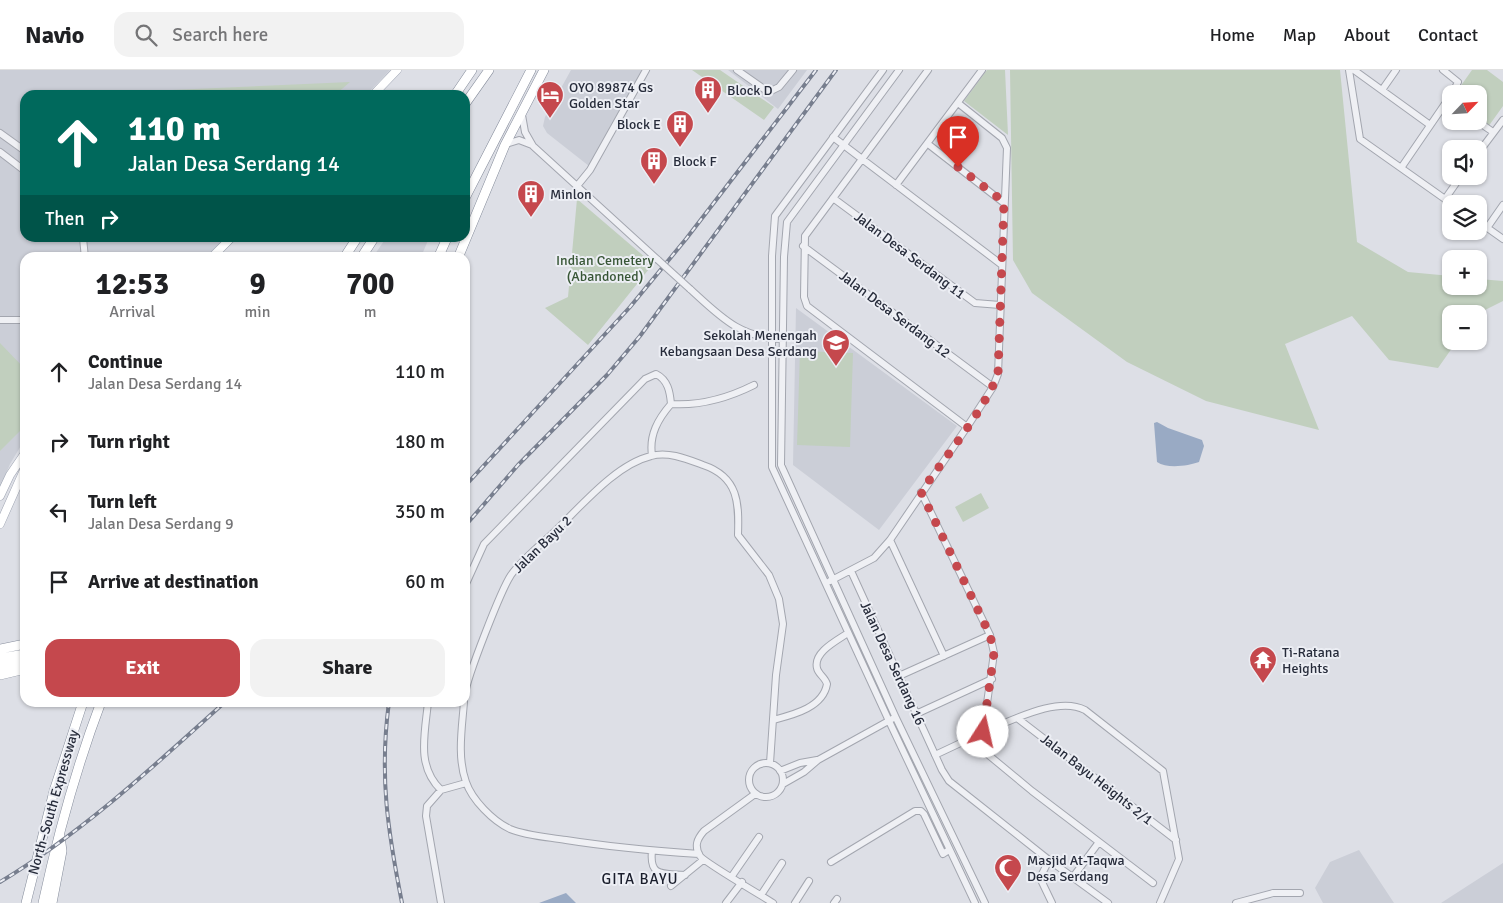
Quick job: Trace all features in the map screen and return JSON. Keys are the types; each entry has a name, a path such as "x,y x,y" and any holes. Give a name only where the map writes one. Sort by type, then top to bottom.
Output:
{"highway":[{"path":"458,90 472,70"},
{"path":"470,97 489,70"},
{"path":"470,188 531,70"},
{"path":"470,229 505,145 544,70"},
{"path":"0,649 20,645"},
{"path":"0,658 20,655"},
{"path":"0,667 20,663"},
{"path":"0,675 20,671"},
{"name":"North–South Expressway","path":"26,903 54,791 81,707"},
{"name":"North–South Expressway","path":"43,903 59,831 72,784 100,707"},
{"path":"52,903 62,851 59,831"}],"main road":[{"path":"377,90 397,70"},
{"path":"217,252 227,242"},
{"path":"0,496 10,475 20,461"},
{"path":"0,524 20,479"}],"street":[{"path":"577,186 590,170 646,70"},
{"path":"737,70 772,91 779,87 793,70"},
{"path":"883,70 775,216 771,338 772,467 888,721 975,903"},
{"path":"899,70 787,222 784,257 781,466 896,718 985,903"},
{"path":"928,70 864,160 805,236 803,246 804,298 807,306 967,427"},
{"path":"896,185 982,70"},
{"path":"1349,70 1360,139 1442,197"},
{"path":"1354,70 1430,125"},
{"path":"1382,90 1396,70"},
{"path":"1443,70 1458,82 1456,85"},
{"path":"825,583 874,558 890,540 967,427 990,385 999,363 1006,142 958,103"},
{"path":"1401,168 1442,109"},
{"path":"521,112 524,132 533,146 690,289 734,327 759,337 782,339"},
{"path":"1487,141 1503,120"},
{"path":"1488,129 1493,132"},
{"path":"0,133 20,147"},
{"path":"833,137 1002,265"},
{"path":"505,145 519,140 533,146"},
{"path":"928,144 1004,202"},
{"path":"0,152 20,168"},
{"name":"Jalan Desa Serdang 11","path":"833,198 974,303 1000,305"},
{"path":"1503,205 1487,228 1503,239"},
{"name":"Jalan Desa Serdang 12","path":"803,246 990,385"},
{"path":"0,320 20,320"},
{"path":"470,575 484,544 645,379 656,374 662,377 670,394 671,404 655,430 650,443 652,455 678,456 706,466 725,478 737,498 740,516 738,535 768,575 780,607 783,624 770,763"},
{"path":"671,404 690,405 715,400 754,385"},
{"name":"Jalan Bayu 2","path":"470,675 510,575 606,482 626,468 652,455"},
{"path":"921,492 990,635 994,653 986,731 935,755"},
{"path":"890,540 944,656"},
{"name":"Jalan Desa Serdang 16","path":"851,571 942,770 958,790 1108,903"},
{"path":"773,720 802,711 821,698 827,684 823,674 819,672 817,661 830,645 848,633"},
{"path":"899,676 990,635"},
{"path":"916,714 992,679"},
{"path":"995,727 1032,711 1072,705 1085,710 1163,771 1179,859 1160,903"},
{"path":"428,707 424,760 426,771 441,790"},
{"path":"464,707 461,751 466,783 477,800 492,816 509,828 527,834 701,857 773,903"},
{"path":"783,784 780,771 770,763 758,764 750,772 748,782 755,794 769,797 778,793 783,784 804,772 818,760 896,718"},
{"name":"Jalan Bayu Heights 2/1","path":"1017,718 1176,840"},
{"path":"968,738 1032,791 1153,883"},
{"path":"780,771 800,763 818,760"},
{"path":"441,903 426,816 427,806 441,790 466,783"},
{"path":"701,857 697,839 704,831 755,794"},
{"path":"830,862 915,811 921,811 924,814 942,854 949,850"},
{"path":"732,876 759,837"},
{"path":"1072,877 1099,842"},
{"path":"652,851 651,864 653,868 659,872 685,874"},
{"path":"671,886 701,857"},
{"path":"1049,860 1040,878 1050,902"},
{"path":"761,895 782,863"},
{"path":"795,903 809,881"},
{"path":"726,903 742,882"},
{"path":"1236,903 1272,893 1300,893"}],"shaded area":[{"path":"0,70 390,70 371,90 20,90 20,242 222,242 211,252 20,252 20,447 10,464 0,488"},
{"path":"571,70 643,70 589,166 547,133 543,126 545,117"},
{"path":"728,70 807,70 778,109"},
{"path":"383,242 427,242 423,252 376,252"},
{"name":"Sekolah Menengah Kebangsaan Desa Serdang","path":"796,308 957,426 879,530 793,465"},
{"path":"1359,850 1394,903 1323,903 1315,888 1330,862"},
{"path":"1503,863 1503,903 1441,903"}],"green space":[{"path":"692,70 720,70 774,107 764,120"},
{"path":"987,70 1005,70 1008,135 964,101"},
{"path":"1010,70 1340,70 1357,242 1408,272 1442,275 1442,295 1487,295 1487,280 1503,281 1503,301 1487,309 1487,305 1442,305 1442,350 1451,350 1438,368 1389,360 1352,316 1285,344 1319,430 1206,401 1127,362 1032,293 1013,260"},
{"path":"1472,70 1487,70 1503,82 1503,106 1488,127 1488,85 1461,85"},
{"path":"350,82 341,90 172,90"},
{"name":"Indian Cemetery (Abandoned)","path":"577,199 653,264 588,345 545,308 568,297"},
{"path":"0,343 20,364 20,431 0,451"},
{"path":"800,351 853,353 850,447 797,445"},
{"path":"981,493 989,508 963,522 955,507"}],"water":[{"path":"1157,422 1202,440 1204,446 1199,462 1184,466 1166,466 1157,462 1154,423"},
{"path":"566,893 576,903 539,903"}],"railway":[{"path":"470,481 630,307 686,239 816,70"},
{"path":"470,520 518,465 607,375 640,336 836,70"},
{"path":"0,882 60,842 117,798 219,707"},
{"path":"388,707 385,755 386,804 402,903"}],"place":[{"name":"Block D","path":"708,114"},
{"name":"OYO 89874 Gs Golden Star","path":"550,119"},
{"name":"Block E","path":"680,148"},
{"name":"Block F","path":"654,185"},
{"name":"Minlon","path":"531,218"},
{"name":"Sekolah Menengah Kebangsaan Desa Serdang","path":"836,367"},
{"name":"Ti-Ratana Heights","path":"1263,684"},
{"name":"Masjid At-Taqwa Desa Serdang","path":"1008,892"}],"district":[{"name":"GITA BAYU","path":"640,879"}],"route":[{"path":"958,167 1004,202 998,374 993,387 967,427 921,492 990,635 994,653 992,679 983,732"}]}
